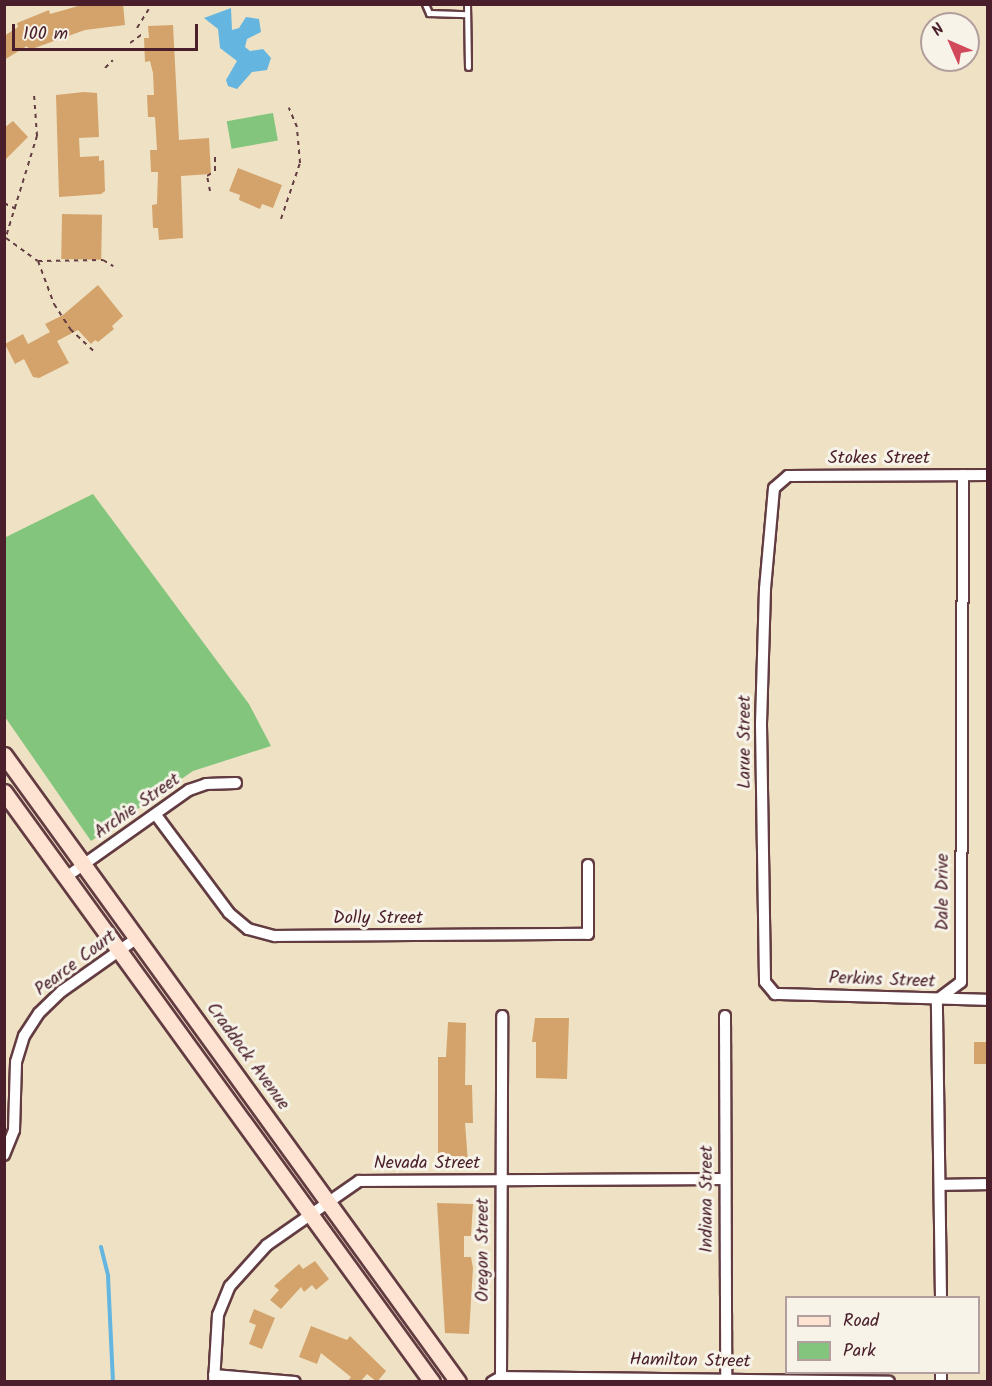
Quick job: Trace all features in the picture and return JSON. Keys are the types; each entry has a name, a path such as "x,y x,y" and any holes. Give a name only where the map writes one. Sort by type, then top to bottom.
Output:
{"street":[{"name":"Dale Drive","path":"937,999 960,981 963,475"},
{"name":"Stokes Street","path":"774,488 788,476 987,475"},
{"name":"Larue Street","path":"774,488 765,589 761,725 765,982 775,994"},
{"name":"Craddock Avenue","path":"4,755 458,1382"},
{"name":"Archie Street","path":"66,877 197,786 236,783"},
{"path":"4,792 122,950 432,1382"},
{"name":"Dolly Street","path":"156,815 229,913 248,929 275,936 588,934 588,865"},
{"name":"Pearce Court","path":"4,1155 14,1130 16,1062 24,1036 39,1013 62,992 137,938"},
{"name":"Perkins Street","path":"775,994 987,1000"},
{"path":"937,999 940,1296"},
{"name":"Oregon Street","path":"496,1379 502,1016"},
{"name":"Indiana Street","path":"725,1016 726,1381"},
{"name":"Nevada Street","path":"214,1378 218,1315 230,1286 267,1245 327,1201 359,1181 724,1179"},
{"path":"940,1185 987,1184"},
{"path":"214,1378 295,1382"},
{"name":"Hamilton Street","path":"496,1379 889,1382"}],"lane":[{"path":"425,4 429,13 467,14"},
{"path":"467,4 468,67"}],"path":[{"path":"137,28 149,9"},
{"path":"130,43 141,34"},
{"path":"105,68 113,60"},
{"path":"4,243 37,136 34,94"},
{"path":"281,219 300,163 297,127 289,108"},
{"path":"210,191 207,176 215,171 215,157"},
{"path":"4,203 16,209"},
{"path":"6,238 38,261 54,304 70,329 94,351"},
{"path":"38,261 103,260 113,266"}],"green space":[{"path":"273,113 278,141 232,149 227,121"},
{"path":"93,494 249,704 271,746 193,771 91,841 5,717 4,538"}],"water":[{"path":"231,8 232,30 239,28 246,17 259,19 261,32 247,39 245,47 250,51 263,49 271,58 267,70 252,72 237,89 228,86 226,80 237,61 220,48 218,29 204,18"}],"building":[{"path":"85,4 123,4 125,25 85,30 29,50 27,46 4,60 4,36 18,27 17,23 49,10 50,14"},
{"path":"173,25 179,140 209,138 211,174 181,176 183,238 159,240 158,228 153,228 152,205 157,204 158,172 151,172 150,150 157,150 155,117 148,117 147,95 154,95 153,73 150,61 145,62 144,38 149,38 148,26"},
{"path":"97,93 99,137 79,138 80,157 99,156 99,161 104,160 105,191 101,194 59,197 56,95"},
{"path":"13,121 28,137 4,161 4,128"},
{"path":"238,168 282,185 273,208 262,204 260,209 239,200 240,195 229,191"},
{"path":"62,214 102,215 101,260 61,259"},
{"path":"98,285 123,316 112,326 114,329 98,342 95,340 91,344 78,330 57,341 69,363 39,378 33,377 24,359 15,364 5,344 23,334 28,344 50,332 45,324 63,315"},
{"path":"535,1018 569,1018 567,1079 536,1078 536,1042 532,1042"},
{"path":"448,1022 466,1023 465,1085 472,1085 473,1123 465,1123 468,1162 438,1161 438,1057 446,1057"},
{"path":"974,1042 987,1042 987,1064 974,1064"},
{"path":"437,1203 473,1204 471,1236 464,1236 464,1257 471,1257 473,1268 469,1334 445,1333"},
{"path":"315,1261 329,1279 316,1290 312,1285 304,1292 301,1287 281,1309 270,1300 279,1290 274,1286 299,1264 303,1269"},
{"path":"254,1309 275,1318 262,1349 249,1344 256,1325 249,1322"},
{"path":"311,1326 347,1340 350,1336 386,1371 377,1382 367,1374 360,1382 347,1382 351,1377 321,1353 317,1364 299,1357"}],"waterway":[{"path":"101,1247 108,1276 113,1382"}]}
